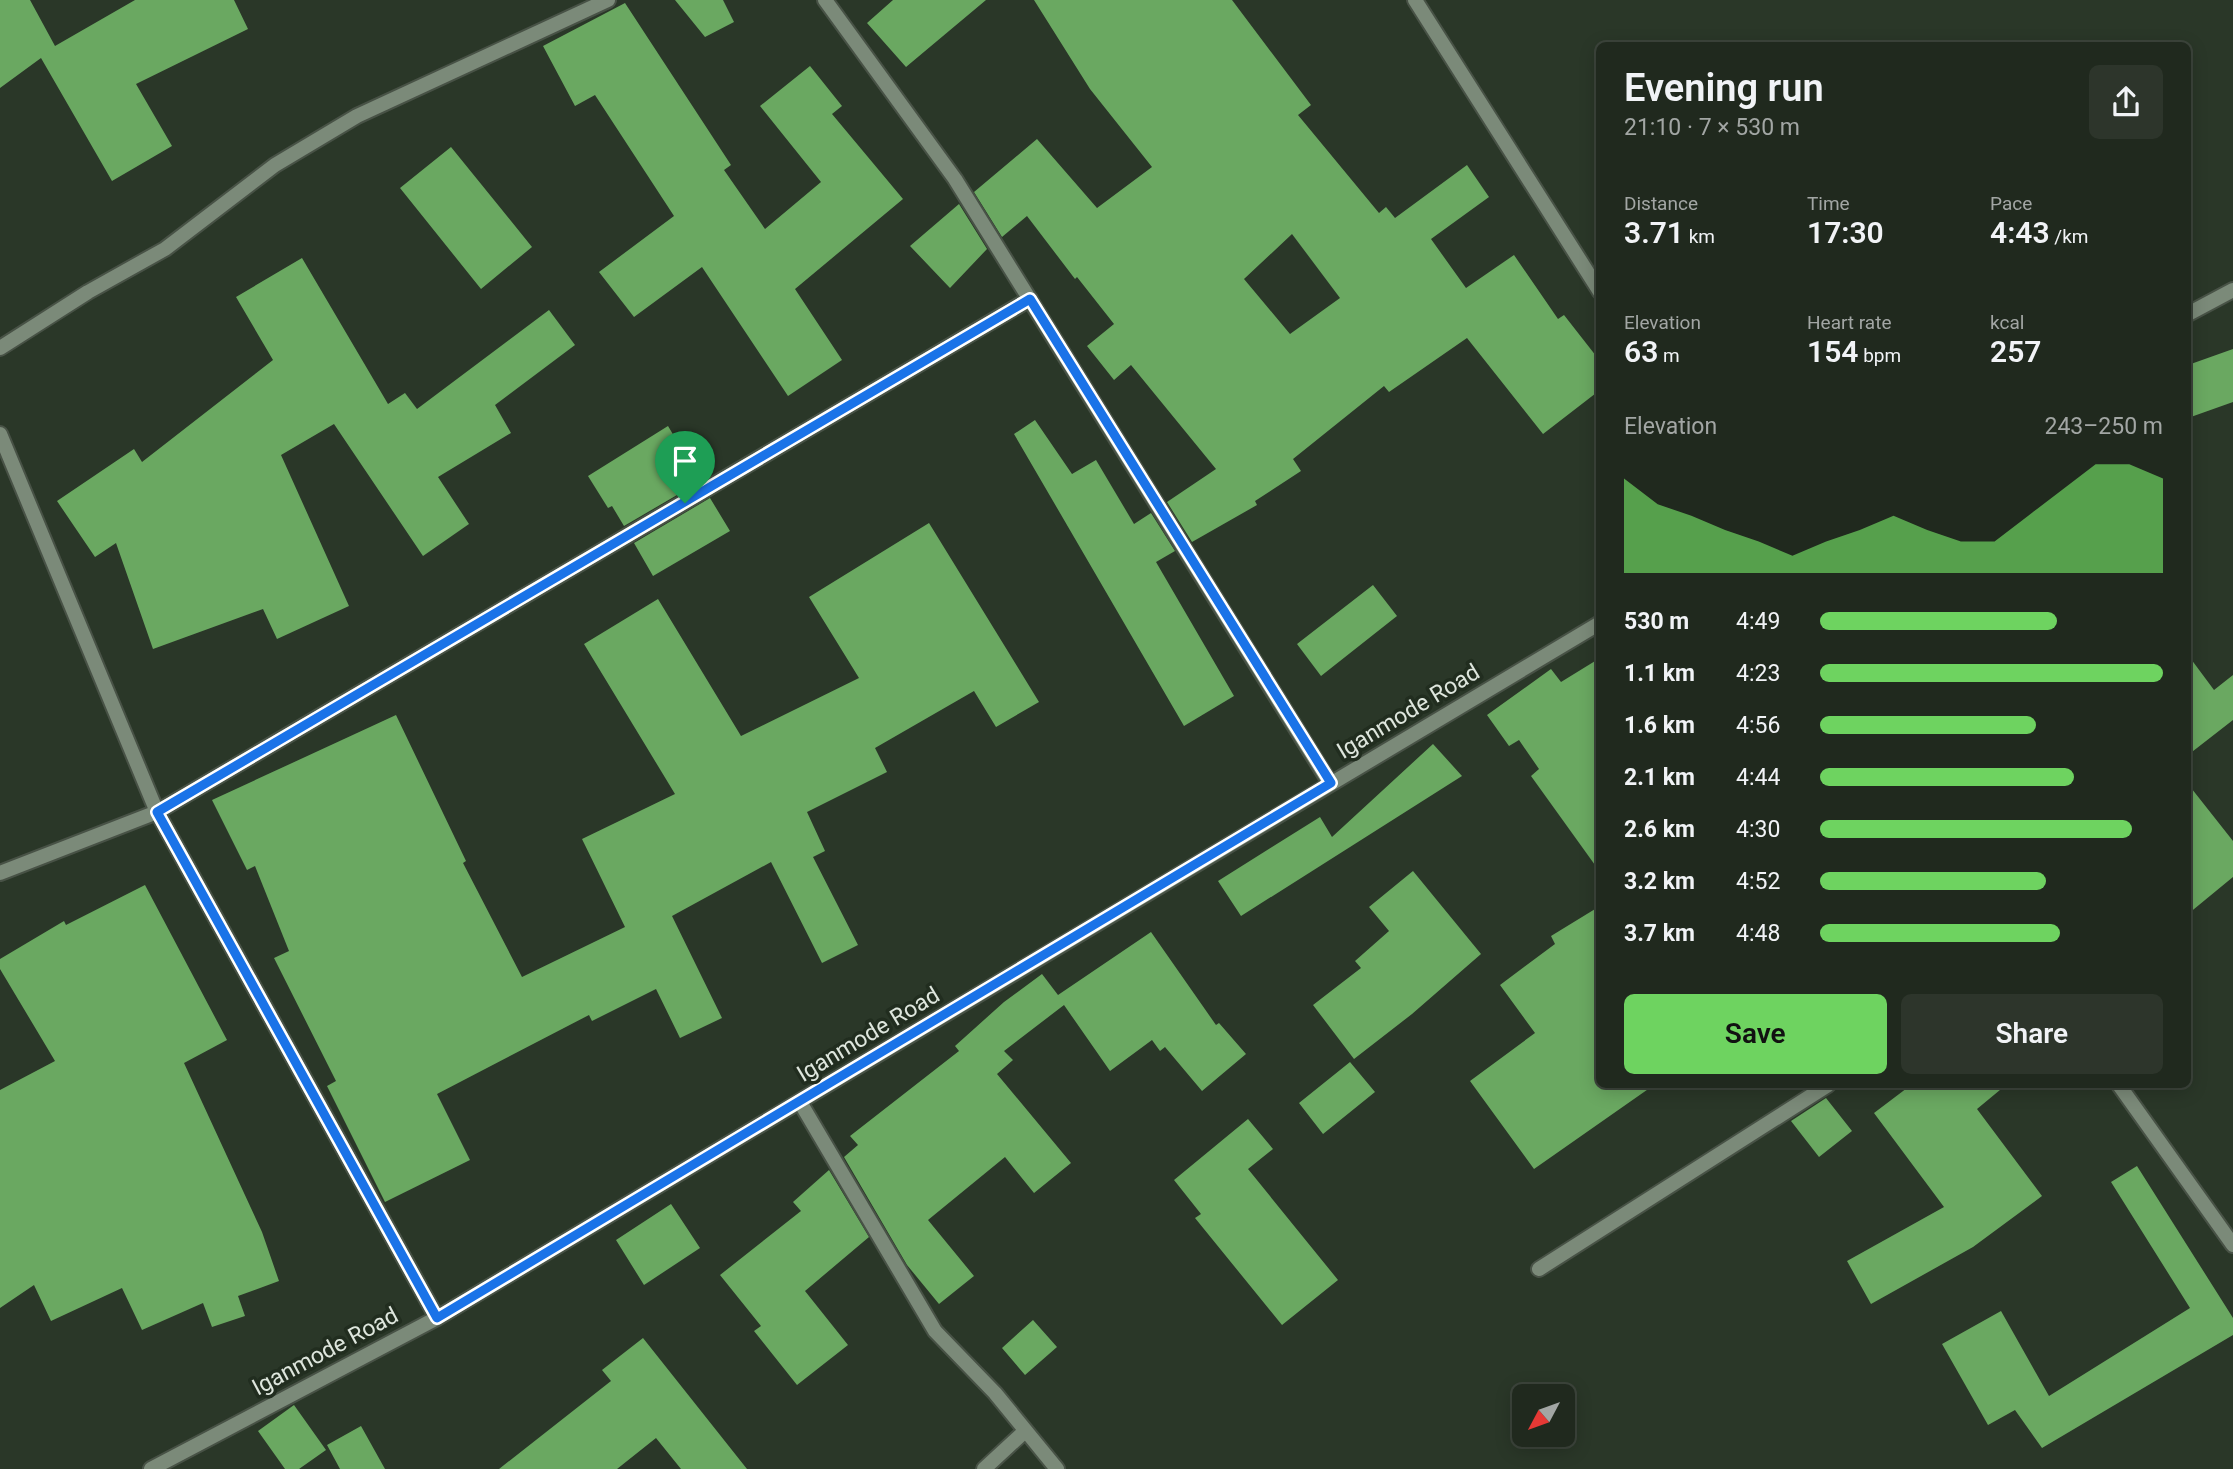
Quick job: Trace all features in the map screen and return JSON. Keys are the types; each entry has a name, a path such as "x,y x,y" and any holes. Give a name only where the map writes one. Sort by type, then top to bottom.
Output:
{"street":[{"path":"0,348 88,292 165,249 275,165 356,116 608,0"},
{"path":"825,0 955,178 1331,783"},
{"path":"1415,0 1596,286"},
{"path":"2191,312 2233,290"},
{"path":"0,873 157,812 1030,299"},
{"path":"0,434 157,812 437,1318"},
{"name":"Iganmode Road","path":"151,1469 437,1318 1596,625"},
{"path":"1539,1269 1823,1088"},
{"path":"2121,1088 2233,1245"},
{"path":"800,1102 935,1331 995,1393 1057,1469"},
{"path":"984,1469 1025,1432"}],"building":[{"path":"0,0 30,0 55,46 135,0 234,0 248,29 136,84 172,146 112,181 41,58 0,88"},
{"path":"675,0 723,0 734,22 705,37"},
{"path":"893,0 986,0 906,67 867,23"},
{"path":"1034,0 1232,0 1311,105 1298,115 1379,213 1386,207 1395,218 1467,165 1489,197 1431,239 1466,288 1514,255 1558,319 1564,315 1596,356 1596,393 1543,434 1467,338 1389,392 1384,386 1293,459 1301,471 1255,501 1257,505 1192,542 1167,502 1216,469 1131,365 1114,380 1087,346 1114,324 1077,277 1075,279 1027,216 1002,237 974,192 1037,139 1097,208 1152,167 1090,89","holes":["1292,234 1340,298 1290,334 1244,279"]},
{"path":"625,3 731,165 724,170 765,229 821,182 760,106 810,66 842,106 832,114 903,199 795,289 842,360 788,396 702,267 634,317 599,272 674,216 595,95 575,106 543,46"},
{"path":"451,147 532,247 481,289 400,188"},
{"path":"959,204 987,249 950,288 910,246"},
{"path":"302,258 388,404 405,393 417,409 549,310 575,345 495,405 511,433 438,477 469,524 423,556 334,424 281,455 349,606 277,639 263,609 153,649 116,543 95,557 57,501 134,449 142,462 273,360 236,297"},
{"path":"2233,349 2233,402 2191,417 2191,364"},
{"path":"1035,420 1072,474 1096,460 1134,524 1151,513 1175,551 1156,562 1234,696 1184,726 1014,434"},
{"path":"668,426 701,481 624,526 612,506 608,508 588,476"},
{"path":"710,498 730,531 653,576 634,543"},
{"path":"929,523 1039,702 996,727 974,691 875,748 887,772 807,812 825,851 813,857 858,945 822,963 771,862 672,916 722,1018 680,1038 656,989 592,1021 589,1015 437,1094 470,1160 385,1202 327,1086 336,1081 274,958 289,951 255,866 247,870 212,800 396,715 466,861 463,863 522,977 625,927 582,839 675,794 584,644 658,599 741,736 859,678 809,597"},
{"path":"1373,585 1397,616 1321,676 1297,644"},
{"path":"2191,659 2214,690 2233,675 2233,720 2191,753"},
{"path":"1596,660 1596,866 1531,776 1539,769 1519,740 1509,746 1487,715 1551,669 1561,682"},
{"path":"1433,744 1462,776 1241,916 1218,881 1320,817 1332,837"},
{"path":"2191,788 2233,841 2233,877 2191,912"},
{"path":"1413,871 1481,954 1412,1014 1354,1059 1313,1005 1361,968 1355,961 1389,931 1369,907"},
{"path":"145,885 227,1040 184,1063 262,1232 279,1281 238,1296 245,1316 212,1327 203,1303 142,1330 122,1288 51,1321 34,1285 0,1308 0,1090 55,1061 0,969 0,959 64,921 66,925"},
{"path":"1596,908 1596,1088 1650,1088 1534,1169 1470,1081 1535,1033 1500,985 1555,944 1551,936"},
{"path":"1151,932 1216,1025 1219,1023 1246,1054 1202,1091 1165,1047 1160,1051 1152,1040 1110,1071 1064,1005 1004,1051 1013,1060 997,1074 1071,1163 1034,1193 1005,1157 928,1220 974,1276 939,1304 907,1265 844,1157 858,1145 850,1136 959,1051 955,1046 1004,1002 1042,974 1058,995"},
{"path":"1350,1062 1375,1092 1323,1134 1299,1103"},
{"path":"1907,1088 2002,1088 1977,1109 2042,1196 1973,1247 1871,1304 1847,1261 1944,1207 1874,1113"},
{"path":"1826,1098 1852,1131 1819,1157 1791,1121"},
{"path":"1248,1119 1273,1149 1248,1169 1338,1280 1282,1325 1195,1218 1201,1214 1174,1180"},
{"path":"2137,1166 2233,1318 2233,1335 2042,1448 2015,1410 1988,1425 1942,1344 2001,1311 2049,1396 2190,1308 2111,1182"},
{"path":"829,1170 869,1237 805,1291 848,1345 797,1385 754,1331 761,1326 720,1275 801,1211 793,1202"},
{"path":"671,1204 700,1248 644,1285 616,1240"},
{"path":"1033,1320 1057,1347 1025,1375 1002,1348"},
{"path":"643,1338 747,1469 681,1469 656,1438 617,1469 499,1469 611,1381 602,1370"},
{"path":"294,1405 326,1450 299,1469 285,1469 258,1431"},
{"path":"361,1426 385,1469 340,1469 327,1445"}],"route":[{"path":"1030,299 1331,783 437,1318 157,812 685,503 1030,299"}]}
